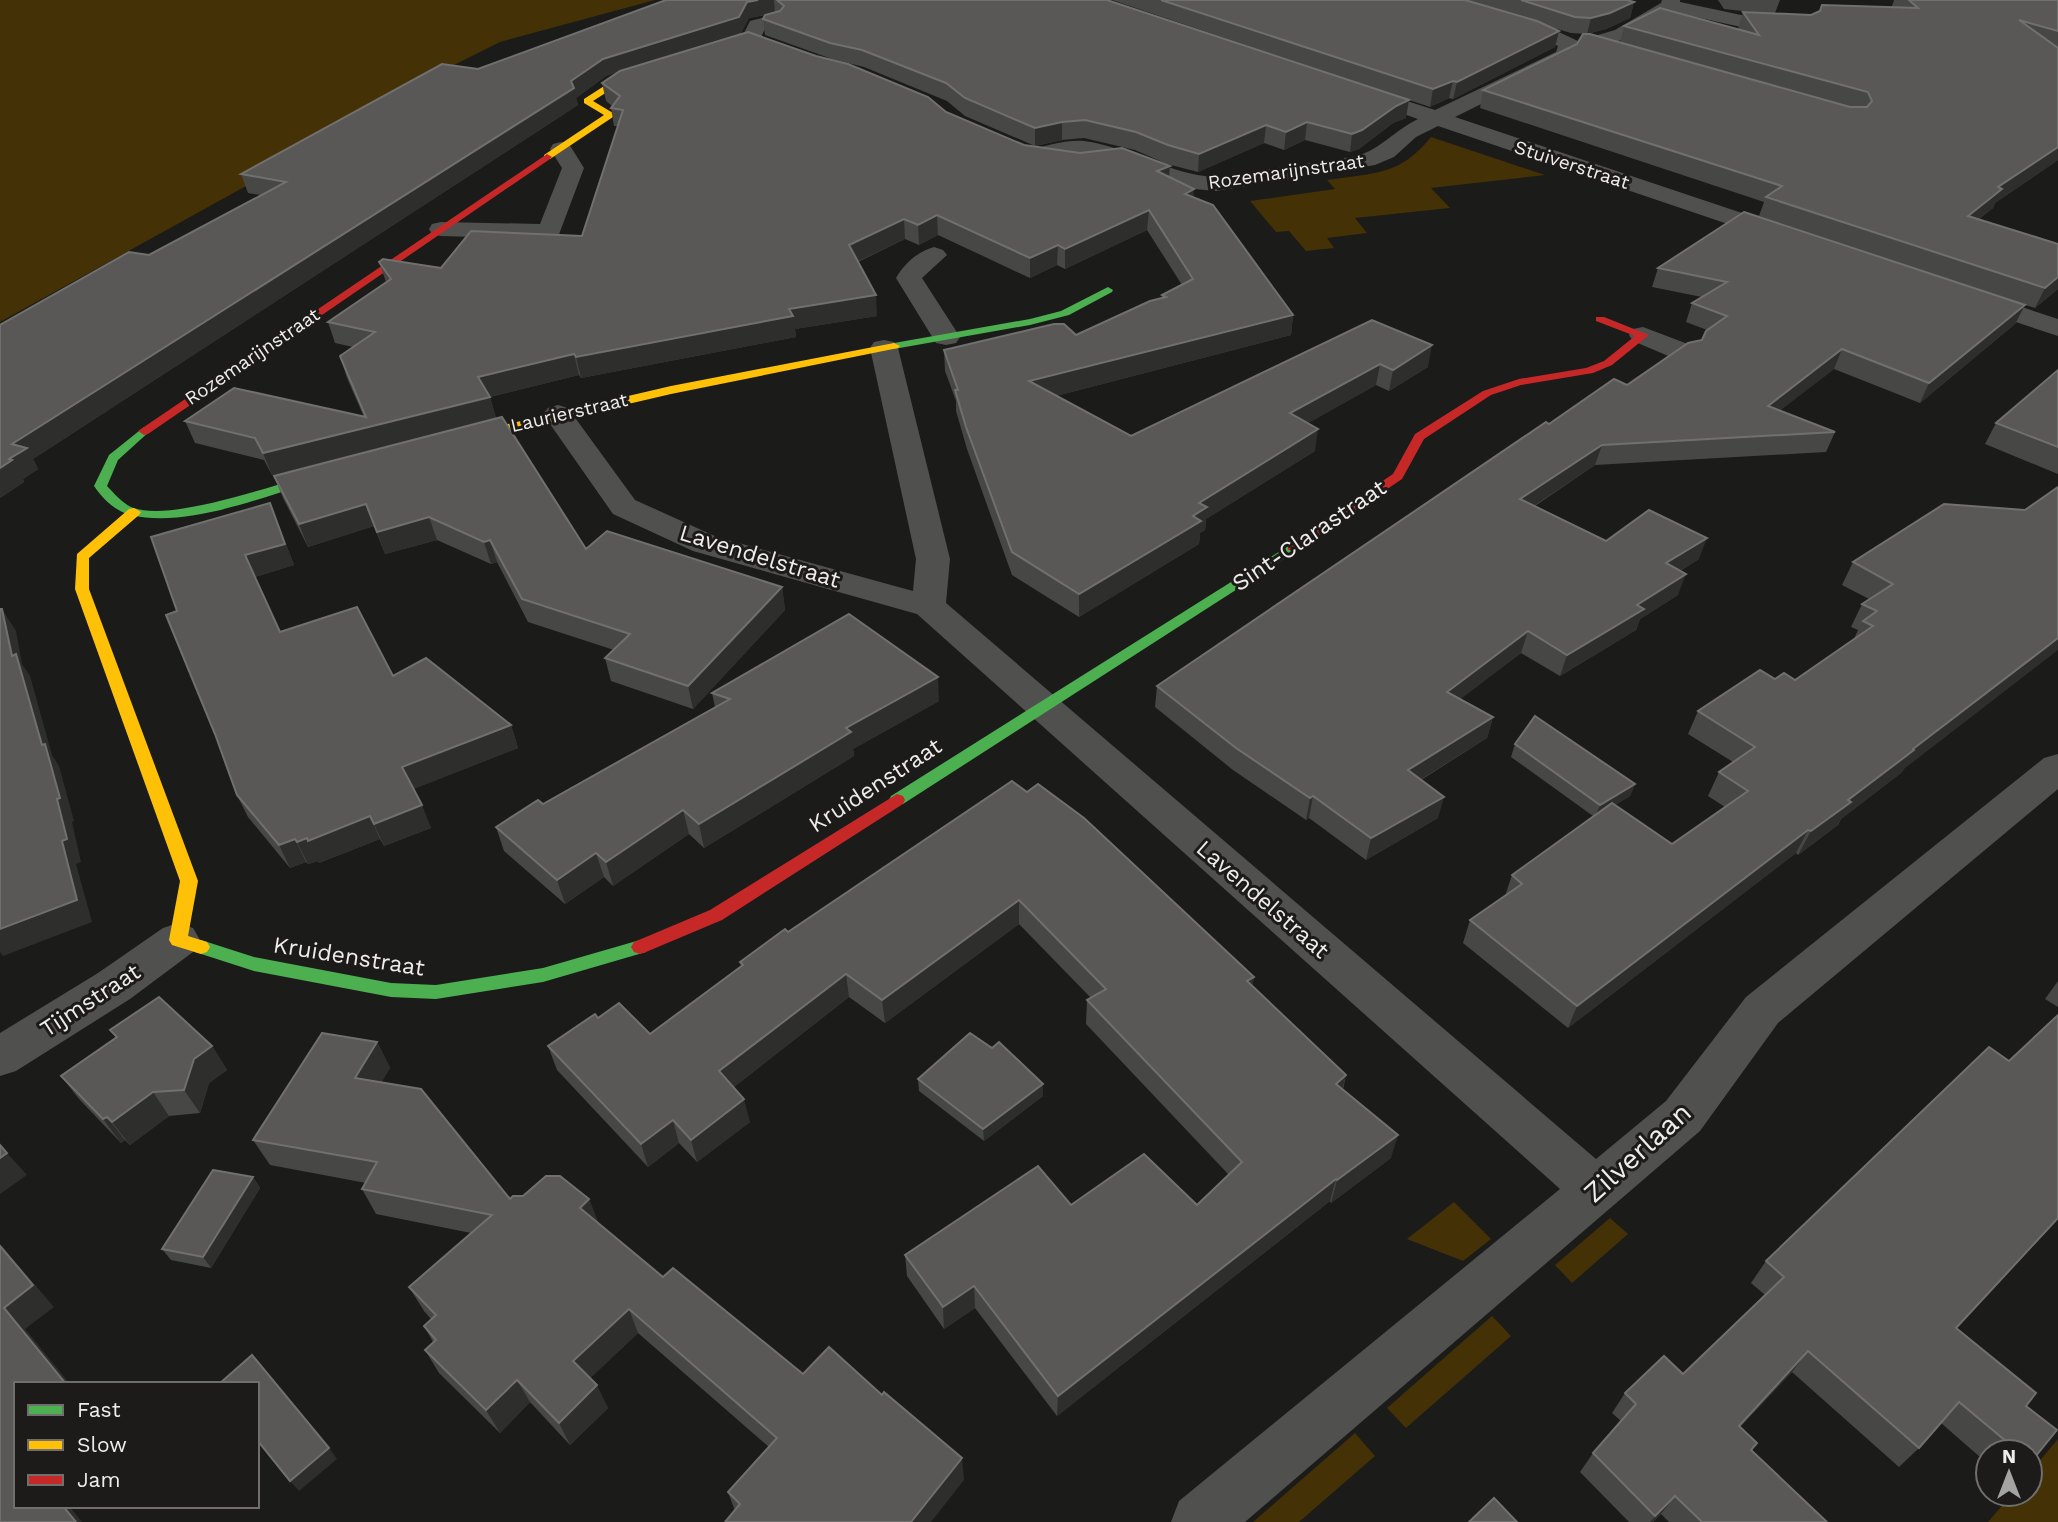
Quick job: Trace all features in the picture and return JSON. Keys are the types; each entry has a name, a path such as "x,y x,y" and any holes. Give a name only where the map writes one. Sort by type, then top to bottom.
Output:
{"street":[{"path":"1438,0 1577,43 1628,53"},
{"path":"1577,43 1622,33 1670,3 1741,21 1805,23"},
{"path":"751,42 757,25 774,21"},
{"name":"Rozemarijnstraat","path":"1028,153 1082,147 1126,158 1192,183 1216,184 1346,166 1378,158 1391,151 1408,132 1565,55 1577,43"},
{"name":"Rozemarijnstraat","path":"134,512 115,502 100,486 103,471 115,453 231,370 610,115 587,101 598,91 615,82 666,65"},
{"name":"Stuiverstraat","path":"1333,84 1811,244"},
{"path":"441,229 549,232 573,168 561,149"},
{"path":"934,256 914,269 909,278 946,337"},
{"name":"Laurierstraat","path":"440,444 721,377 1065,313 1108,290"},
{"path":"1954,292 2058,328"},
{"path":"1600,319 1683,352"},
{"name":"Sint-Clarastraat","path":"1041,706 1266,565 1398,476 1419,438 1487,393 1519,382 1589,371 1608,363 1643,335"},
{"path":"884,348 933,558 929,606"},
{"name":"Lavendelstraat","path":"558,414 624,508 705,544 929,606 1597,1190"},
{"path":"178,940 189,881 82,589 82,557 134,512 187,510 348,468"},
{"name":"Kruidenstraat","path":"178,940 254,964 391,990 436,992 543,975 639,947 716,915 1041,706"},
{"name":"Zilverlaan","path":"1200,1522 1683,1116 1762,1010 2058,768"},
{"name":"Tijmstraat","path":"0,1057 114,986 178,940"}],"shaded area":[{"path":"0,0 655,0 500,42 448,68 373,116 0,322"},
{"path":"1431,137 1545,175 1431,188 1450,208 1355,218 1367,233 1327,238 1334,248 1306,251 1289,231 1276,232 1250,201 1335,189 1327,180 1372,174 1397,166 1420,150"},
{"path":"1454,1202 1491,1239 1463,1261 1407,1239"},
{"path":"1610,1218 1628,1234 1572,1283 1555,1265"},
{"path":"1492,1316 1511,1336 1406,1428 1387,1408"},
{"path":"1355,1433 1375,1456 1299,1522 1253,1522"},
{"path":"2058,1439 2058,1522 1988,1522 2000,1508 2044,1508 2044,1456"}],"building":[{"path":"666,0 758,0 747,2 739,17 603,59 571,81 574,88 12,444 27,448 0,468 0,325 129,252 149,255 286,182 241,174 442,64 478,69"},
{"path":"777,0 1107,0 1409,100 1352,134 1307,122 1286,132 1266,125 1199,154 1136,132 1085,120 1035,128 965,98 946,83 862,50 830,43 763,19 765,15 780,11 784,6"},
{"path":"1161,0 1465,0 1537,21 1559,31 1457,82 1433,89"},
{"path":"1521,0 1634,2 1591,18 1575,17"},
{"path":"1909,0 2058,0 2058,31 2019,20 2058,48 2058,147 1998,187 2002,189 1968,216 2058,244 2058,277 2045,288 1766,197 1782,186 1483,90 1577,44 1583,34 1590,34 1850,107 1867,107 1872,101 1868,92 1624,26 1660,8 1759,35 1743,12 1811,15 1820,11 1822,5 1918,8"},
{"path":"748,32 816,56 848,64 928,97 946,112 1024,145 1080,153 1122,148 1170,166 1157,171 1194,189 1185,194 1213,205 1293,315 1029,381 1131,436 1372,320 1432,345 1393,370 1380,364 1290,413 1318,429 1199,503 1207,507 1193,516 1201,521 1079,594 1012,552 966,427 955,390 958,390 944,350 1054,324 1064,324 1076,335 1150,301 1166,297 1162,295 1193,279 1149,210 1065,249 1058,245 1030,258 937,215 918,225 904,219 849,245 876,295 789,309 793,316 576,357 574,354 478,377 490,397 263,453 255,438 185,421 234,388 366,417 340,356 375,332 328,322 391,279 379,262 383,259 441,268 471,231 582,236 623,110 611,108 620,96 602,83 620,71"},
{"path":"1744,212 2025,305 1929,383 1842,349 1768,406 1835,432 1602,445 1520,499 1606,541 1649,510 1707,538 1666,563 1686,574 1637,605 1644,609 1567,655 1528,631 1447,692 1493,717 1408,770 1444,797 1371,838 1313,796 1310,798 1236,748 1157,686 1546,422 1549,424 1614,379 1627,385 1688,343 1702,340 1706,331 1727,316 1692,303 1727,282 1658,268"},
{"path":"2058,370 2058,447 1996,423"},
{"path":"502,417 586,549 607,531 782,587 688,686 605,658 630,634 522,599 490,540 484,542 429,517 377,532 366,504 299,524 274,476"},
{"path":"2058,487 2058,638 1848,800 1851,802 1811,831 1808,830 1577,1006 1470,920 1522,884 1512,875 1612,803 1672,844 1748,791 1719,772 1755,747 1698,711 1760,670 1775,679 1784,673 1795,680 1873,626 1863,621 1877,611 1862,604 1893,584 1853,562 1944,504 2025,510"},
{"path":"270,503 285,544 245,555 280,632 357,607 393,676 426,658 511,725 402,767 422,805 374,824 370,816 308,841 307,838 297,842 295,839 279,845 237,795 166,615 177,611 151,537"},
{"path":"0,609 12,656 16,654 60,798 57,799 67,839 62,841 77,900 0,929"},
{"path":"849,614 938,677 846,728 851,732 699,824 683,810 606,862 596,853 557,880 496,827 538,800 543,804 730,699 712,693"},
{"path":"1535,716 1635,784 1600,805 1515,744"},
{"path":"1012,781 1027,792 1038,784 1084,818 1254,977 1247,981 1346,1075 1336,1084 1398,1135 1336,1179 1058,1396 974,1286 943,1307 905,1255 1038,1166 1071,1205 1144,1154 1197,1205 1242,1162 1087,1000 1106,989 1019,900 882,1000 846,974 719,1071 744,1099 691,1140 673,1120 641,1144 548,1046 595,1014 598,1018 619,1003 650,1034 743,965 740,962 785,929 788,932"},
{"path":"159,997 212,1046 194,1059 184,1090 153,1092 112,1122 107,1117 103,1119 61,1076 117,1037 110,1030"},
{"path":"2058,1015 2058,1218 1956,1328 2036,1393 2026,1406 2057,1430 2044,1446 2044,1438 2002,1438 1959,1402 1919,1448 1808,1351 1739,1426 1757,1443 1751,1450 1827,1522 1702,1522 1675,1496 1655,1516 1593,1453 1636,1404 1625,1393 1664,1356 1683,1374 1784,1277 1766,1261 1989,1047 2009,1061"},
{"path":"322,1033 377,1042 355,1078 421,1089 510,1199 513,1196 523,1196 546,1176 560,1176 589,1199 580,1208 663,1277 673,1268 803,1374 829,1347 882,1395 884,1392 962,1458 911,1522 725,1522 740,1504 728,1492 777,1438 629,1309 573,1361 597,1385 559,1423 517,1380 486,1410 425,1350 436,1340 424,1326 436,1315 409,1287 492,1215 362,1189 377,1162 253,1140"},
{"path":"970,1033 992,1048 999,1042 1043,1084 983,1129 918,1079"},
{"path":"0,1145 7,1153 0,1158"},
{"path":"213,1170 253,1177 203,1257 162,1249"},
{"path":"0,1246 33,1285 4,1308 64,1382 14,1382 14,1508 65,1508 76,1522 0,1522"},
{"path":"252,1355 329,1448 290,1481 259,1442 259,1382 221,1382"},
{"path":"1494,1498 1517,1522 1469,1522"}],"traffic: fast":[{"path":"894,346 1030,322 1065,313 1108,290"},
{"path":"144,431 113,458 100,486 119,505 134,512 178,513 204,509 328,474"},
{"path":"897,800 1293,547"},
{"path":"201,947 254,964 391,990 436,992 543,975 640,947"}],"traffic: slow":[{"path":"547,157 610,115 587,101 618,81 653,69"},
{"path":"457,440 671,390 894,346"},
{"path":"134,512 82,557 82,589 189,881 178,940 201,947"}],"traffic: jam":[{"path":"144,431 547,157"},
{"path":"1293,547 1398,476 1419,437 1487,393 1519,382 1589,371 1608,363 1643,335 1600,319"},
{"path":"640,947 716,915 897,800"}]}
